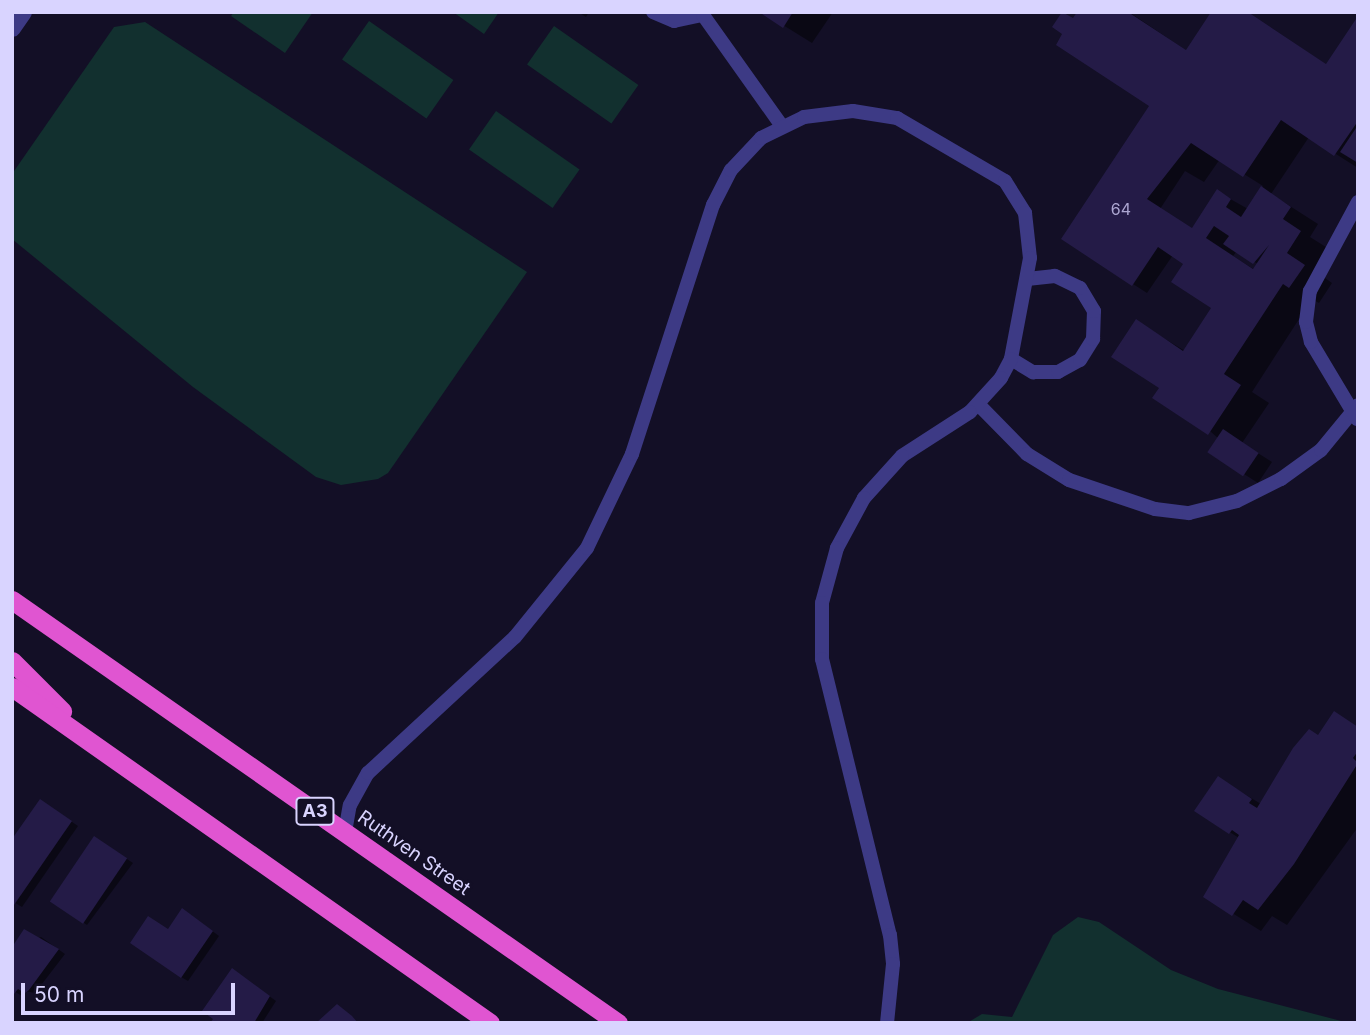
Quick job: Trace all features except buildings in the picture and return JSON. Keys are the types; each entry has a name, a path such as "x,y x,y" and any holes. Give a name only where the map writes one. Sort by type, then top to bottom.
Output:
{"highway":[{"name":"Ruthven Street","path":"12,600 618,1023"},
{"path":"12,661 94,745"},
{"path":"12,687 490,1023"}],"street":[{"path":"12,28 23,12"}],"lane":[{"path":"653,12 674,21 703,15 782,126"},
{"path":"345,832 350,805 368,773 515,636 587,548 632,454 721,187 744,154 782,126 827,113 879,114 914,125 995,173 1013,191 1025,213 1027,279 1011,359 978,404 902,456 864,498 836,548 822,603 822,659 890,934 893,964 887,1023"},
{"path":"978,404 1027,454 1069,480 1155,509 1189,513 1237,501 1281,479 1321,450 1356,412 1311,342 1306,322 1310,291 1355,207"},
{"path":"1011,359 1033,372 1058,372 1080,360 1094,339 1094,311 1080,288 1055,276 1027,279"}],"green space":[{"path":"234,12 313,12 285,53 231,16"},
{"path":"453,12 499,12 484,34"},
{"path":"369,21 453,80 426,119 342,60"},
{"path":"145,22 527,272 388,473 378,479 341,485 316,477 193,387 12,239 12,174 114,27"},
{"path":"554,26 638,85 611,124 527,65"},
{"path":"496,111 580,170 553,208 469,150"},
{"path":"1078,917 1099,922 1171,970 1218,989 1349,1023 967,1023 982,1014 1012,1017 1053,935"}]}
